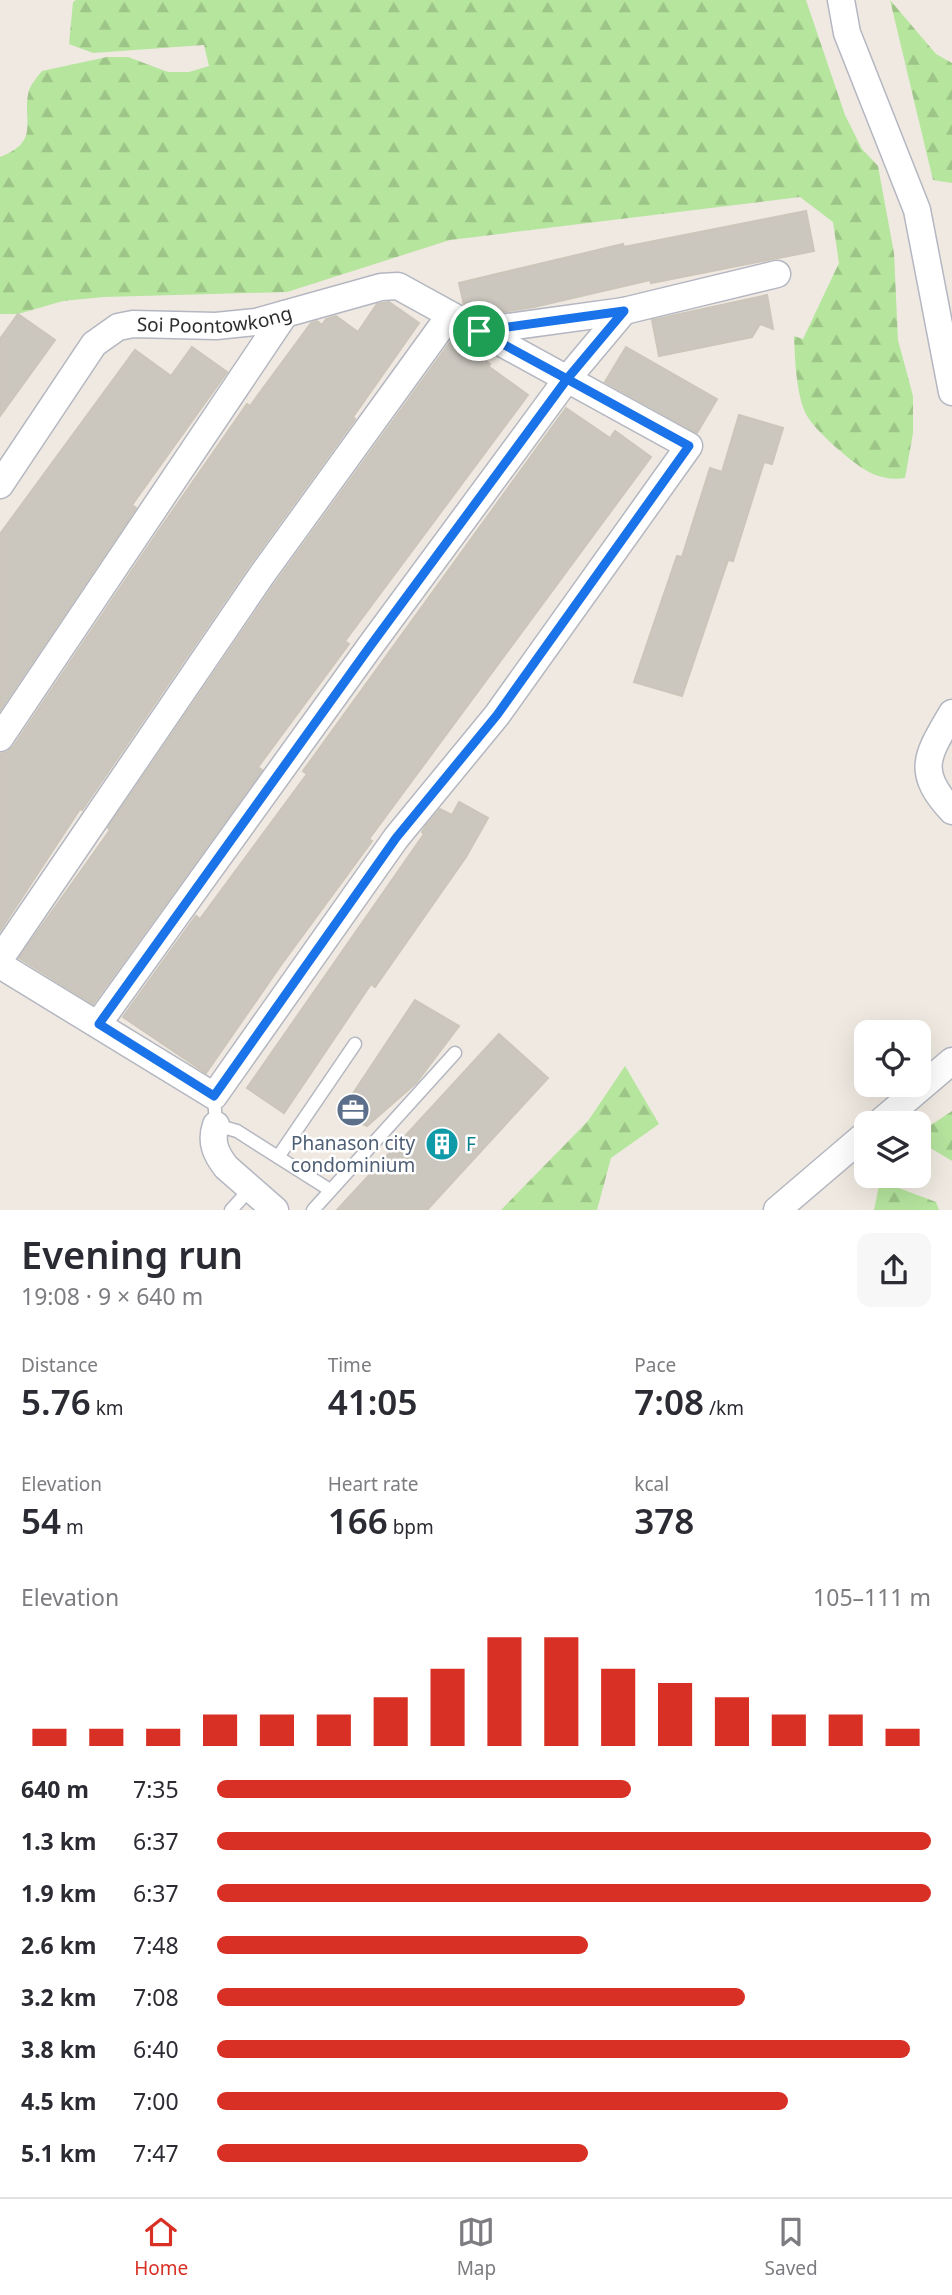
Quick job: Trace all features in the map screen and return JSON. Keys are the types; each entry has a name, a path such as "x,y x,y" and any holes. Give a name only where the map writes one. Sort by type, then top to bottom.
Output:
{"street":[{"path":"841,0 847,33 917,210 952,391"},
{"path":"479,331 624,311 777,274"},
{"name":"Soi Poontowkong","path":"0,485 94,344 118,327 133,324 236,326 381,286 398,286 450,315"},
{"path":"99,1024 371,645 567,379 624,311"},
{"path":"0,738 285,314"},
{"path":"0,959 261,576 450,315 689,446 497,715 396,838 214,1096 0,965"},
{"path":"952,713 926,765 939,797 952,811"},
{"path":"893,1111 952,1061"},
{"path":"216,1125 216,1153 226,1167 275,1210"},
{"path":"777,1210 854,1144"}],"lane":[{"path":"278,1157 355,1044"},
{"path":"313,1210 455,1053"},
{"path":"214,1096 216,1125 237,1130 330,1190"},
{"path":"231,1210 250,1189"}],"green space":[{"path":"806,0 845,115 862,149 878,166 894,253 898,340 913,396 913,433 905,478 885,478 865,470 825,437 809,419 802,404 794,336 803,339 839,263 833,222 800,197 450,240 287,292 104,297 63,301 18,314 0,314 0,157 13,151 26,137 29,90 42,71 107,57 128,57 168,72 189,72 209,66 204,45 93,53 69,44 73,2"},
{"path":"890,0 936,54 952,63 952,183 933,180"},
{"path":"625,1066 659,1124 611,1158 597,1210 501,1210 588,1121"},
{"path":"952,1111 952,1161 931,1148 931,1125"},
{"path":"879,1188 899,1188 936,1202 939,1210 874,1210"}],"building":[{"path":"806,211 814,251 651,283 650,280 534,307 483,315 464,305 459,283 623,244 624,247"},
{"path":"767,295 773,329 760,324 752,337 659,356 652,320"},
{"path":"389,302 419,323 353,417 355,419 248,567 82,810 80,809 0,931 0,754 13,747 247,404 250,406 311,323 317,321 322,325 326,319 336,316 358,332 377,304"},
{"path":"18,314 55,340 0,416 0,339"},
{"path":"454,337 528,395 345,641 349,644 258,767 262,770 93,1004 19,958 110,830 108,828 274,585"},
{"path":"192,347 227,372 132,505 136,508 0,710 0,534 135,350 171,376"},
{"path":"626,347 717,399 697,433 605,382"},
{"path":"566,408 610,438 615,431 651,457 369,839 372,841 206,1073 123,1017 196,916 200,919 307,774 303,771"},
{"path":"739,415 783,428 772,464 764,462 733,561 728,560 682,696 634,682 677,556 682,557 710,468 722,472"},
{"path":"459,802 488,818 466,857 375,987 371,984 284,1113 247,1088 424,834 422,832 425,827 440,809 452,815"},
{"path":"415,1000 459,1026 416,1083 367,1126 340,1113"},
{"name":"F","path":"499,1034 548,1078 427,1210 337,1210"}],"place":[{"name":"Phanason city condominium","path":"353,1110"},
{"name":"F","path":"442,1144"}],"route":[{"path":"479,331 567,379 371,645 99,1024 214,1096 396,838 497,715 689,446 567,379 624,311 479,331"}]}
